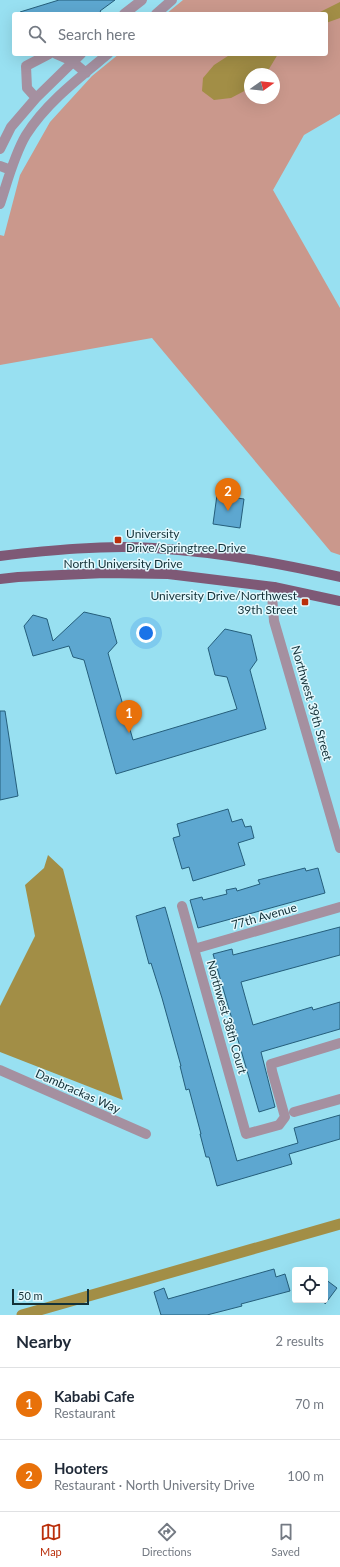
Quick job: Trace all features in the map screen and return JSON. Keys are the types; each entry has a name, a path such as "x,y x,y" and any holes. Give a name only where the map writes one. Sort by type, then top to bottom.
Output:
{"main road":[{"name":"North University Drive","path":"0,556 46,551 98,548 154,548 274,563 340,577"},
{"name":"North University Drive","path":"0,580 18,577 105,573 168,574 274,587 340,601"}],"street":[{"path":"127,12 142,0"},
{"path":"158,12 172,0"},
{"path":"36,98 27,88 26,66 45,56"},
{"path":"61,56 72,61 86,73"},
{"path":"0,149 11,127 36,98 78,56"},
{"path":"0,204 11,170 26,136 48,107 106,56"},
{"path":"0,166 11,170"},
{"name":"Northwest 39th Street","path":"274,587 272,596 274,621 340,848"},
{"name":"Northwest 38th Court","path":"182,906 246,1134 279,1125 285,1117 271,1064 340,1043"},
{"name":"77th Avenue","path":"194,949 340,907"},
{"name":"Dambrackas Way","path":"0,1070 146,1134"},
{"path":"294,1112 340,1099"}],"shaded area":[{"path":"183,0 340,0 340,114 304,135 273,190 340,308 340,555 331,552 152,338 0,365 0,235 4,236 20,175 50,122 92,76 117,56 328,56 328,12 168,12"},
{"path":"340,2 340,18 328,22 328,12 320,12"},
{"path":"228,56 277,56 270,68 244,68 244,91 231,98 214,100 202,91 203,78 214,65"},
{"path":"48,855 63,869 123,1100 0,1052 0,1006 35,936 25,885 44,868"}],"building":[{"path":"59,0 115,0 101,12 20,12"},
{"path":"217,495 244,499 240,528 213,524"},
{"path":"84,612 110,618 117,643 108,653 133,740 237,709 227,677 215,675 208,648 225,629 251,635 257,660 250,670 266,729 116,774 84,660 73,657 69,646 33,656 24,626 33,615 47,619 53,641"},
{"path":"0,711 5,711 18,796 0,800"},
{"path":"228,809 232,822 242,819 245,827 251,826 254,838 238,843 245,865 193,881 189,867 182,869 173,838 180,836 177,824"},
{"path":"305,868 306,871 318,868 325,893 198,928 190,900 202,897 203,900 227,894 226,890 236,888 237,891 260,884 258,880"},
{"path":"165,907 237,1161 298,1143 294,1128 340,1115 340,1139 289,1154 292,1164 217,1186 209,1157 206,1157 189,1089 186,1090 181,1066 162,998 151,963 149,964 136,916"},
{"path":"340,927 340,955 241,982 253,1025 312,1007 313,1010 340,1002 340,1029 261,1052 275,1107 259,1112 213,954 232,949 233,955"},
{"path":"274,1269 276,1277 285,1274 290,1291 207,1315 161,1315 154,1292 164,1288 168,1299"},
{"path":"328,1281 337,1288 328,1300"}],"waterway":[{"path":"22,1315 340,1224"}],"place":[{"name":"Hooters","path":"228,511"},
{"name":"University Drive/Springtree Drive","path":"118,540"},
{"name":"University Drive/Northwest 39th Street","path":"305,602"},
{"name":"Kababi Cafe","path":"129,733"}]}
